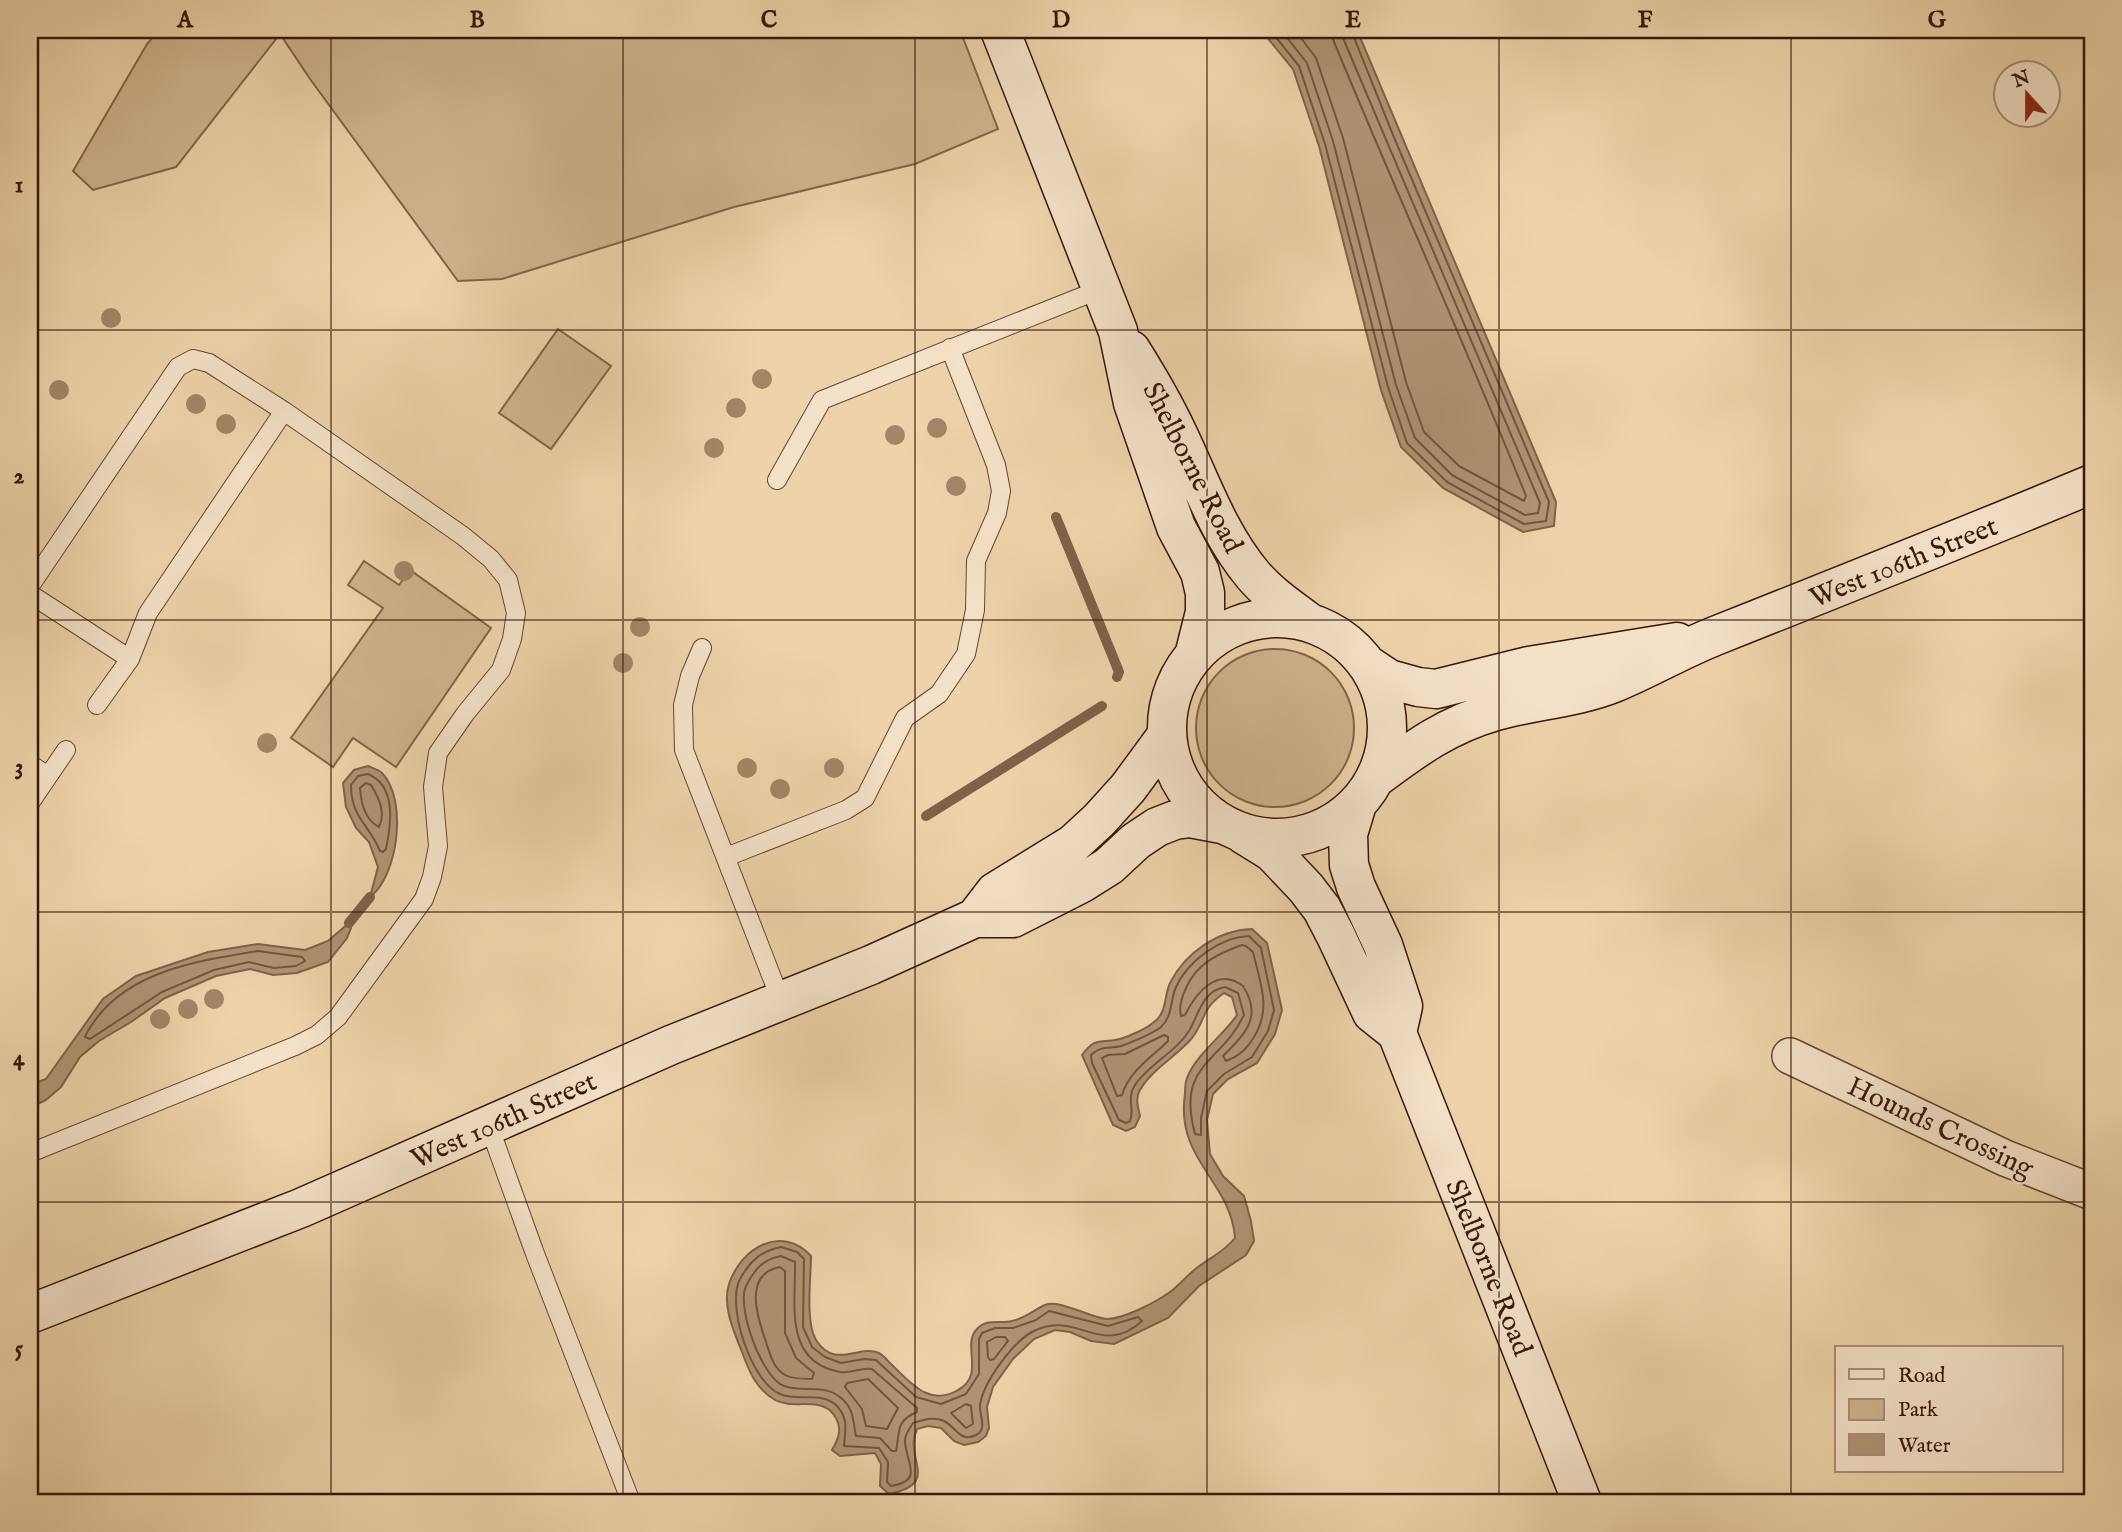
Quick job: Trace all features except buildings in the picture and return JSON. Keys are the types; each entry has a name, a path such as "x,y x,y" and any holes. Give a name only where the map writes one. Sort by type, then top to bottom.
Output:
{"street":[{"name":"Shelborne Road","path":"1000,30 1118,331 1133,403 1176,527 1200,572 1205,593 1204,620 1194,656"},
{"name":"Shelborne Road","path":"1118,331 1153,384 1214,517 1230,543 1254,577 1311,623"},
{"name":"West 106th Street","path":"1367,791 1420,744 1452,726 1499,710 1612,684 1714,637 1804,603 2092,484"},
{"path":"1280,618 1311,623 1343,640 1368,665 1378,681 1384,700 1388,739 1367,791 1342,818 1304,835 1283,838 1263,838 1232,829 1194,802 1183,786 1172,761 1167,735 1168,713 1173,693 1194,656 1218,635 1248,622 1280,618"},
{"name":"West 106th Street","path":"1368,665 1390,679 1436,689 1529,666 1615,650 1714,637"},
{"name":"West 106th Street","path":"975,918 996,892 1073,844 1100,820 1128,788 1167,735"},
{"name":"Shelborne Road","path":"1367,791 1348,834 1349,865 1356,887 1383,945 1403,1006 1397,1033"},
{"name":"West 106th Street","path":"30,1314 301,1208 661,1049 871,965 975,918 1013,918 1051,900 1109,866 1136,841 1157,827 1190,818 1232,829"},
{"name":"Shelborne Road","path":"1232,829 1272,852 1306,888 1327,918 1372,1013 1397,1033 1583,1502"},
{"name":"Hounds Crossing","path":"1790,1056 2005,1157 2092,1192"}],"lane":[{"path":"777,480 822,400 1101,289"},
{"path":"726,857 846,810 865,798 905,718 939,694 966,654 975,610 976,561 997,513 1001,491 996,465 950,348"},
{"path":"30,586 178,368 193,359 209,363 284,411 463,536 491,559 508,580 516,613 512,639 501,670 438,753 433,787 438,846 432,877 424,898 338,1017 317,1035 30,1153"},
{"path":"97,705 130,659 148,613 284,411"},
{"path":"30,594 130,659"},
{"path":"702,648 690,676 683,705 684,750 781,1001"},
{"path":"30,803 66,750"},
{"path":"30,764 48,776"},
{"path":"489,1126 529,1239 631,1502"}],"green space":[{"path":"159,30 960,30 998,129 915,164 734,207 502,279 458,281 280,34 176,167 93,190 73,171 147,44"},
{"path":"558,329 611,366 551,449 499,413"},
{"path":"364,561 399,585 410,570 491,628 396,767 353,738 333,767 291,738 383,608 348,585"},
{"path":"1275,649 1305,655 1331,672 1348,698 1354,728 1348,758 1331,784 1305,801 1275,807 1245,801 1219,784 1202,758 1196,728 1202,698 1219,672 1245,655"}],"water":[{"path":"1261,30 1357,30 1556,502 1554,526 1523,532 1443,488 1401,447 1381,390 1319,146 1293,69"},
{"path":"368,766 382,773 390,785 397,819 393,856 380,887 370,897 378,867 369,842 356,828 346,807 343,783 354,770"},
{"path":"349,923 351,928 347,938 328,962 297,973 273,975 250,969 216,976 165,998 99,1041 80,1057 61,1087 46,1100 30,1108 30,1085 46,1079 103,999 136,976 208,952 258,944 305,950 328,941"},
{"path":"1252,929 1267,943 1282,1010 1275,1034 1257,1063 1228,1079 1213,1094 1207,1120 1210,1154 1223,1176 1244,1196 1254,1241 1246,1255 1199,1286 1168,1318 1114,1344 1091,1341 1070,1332 1055,1330 1034,1339 1013,1359 993,1387 987,1407 989,1428 986,1436 978,1442 964,1445 954,1441 941,1428 928,1426 917,1429 914,1450 917,1477 914,1483 905,1489 889,1494 880,1486 881,1464 875,1453 840,1456 832,1450 839,1429 837,1420 829,1409 815,1405 782,1403 763,1391 754,1379 733,1327 727,1292 735,1271 743,1260 763,1244 787,1242 811,1256 811,1322 816,1340 823,1349 839,1355 863,1351 879,1353 921,1391 938,1396 958,1390 971,1376 971,1343 981,1326 1016,1320 1051,1304 1100,1318 1122,1316 1164,1296 1226,1247 1235,1238 1231,1218 1224,1201 1195,1154 1184,1117 1187,1078 1203,1053 1237,1015 1232,997 1224,993 1216,999 1192,1038 1145,1082 1138,1096 1140,1116 1135,1127 1126,1131 1113,1125 1082,1055 1096,1042 1120,1039 1151,1025 1161,1014 1170,983 1184,962 1215,939 1239,930"}],"waterway":[{"path":"1056,517 1119,672 1117,677"},
{"path":"926,816 1102,706"},
{"path":"349,923 370,897"}]}
